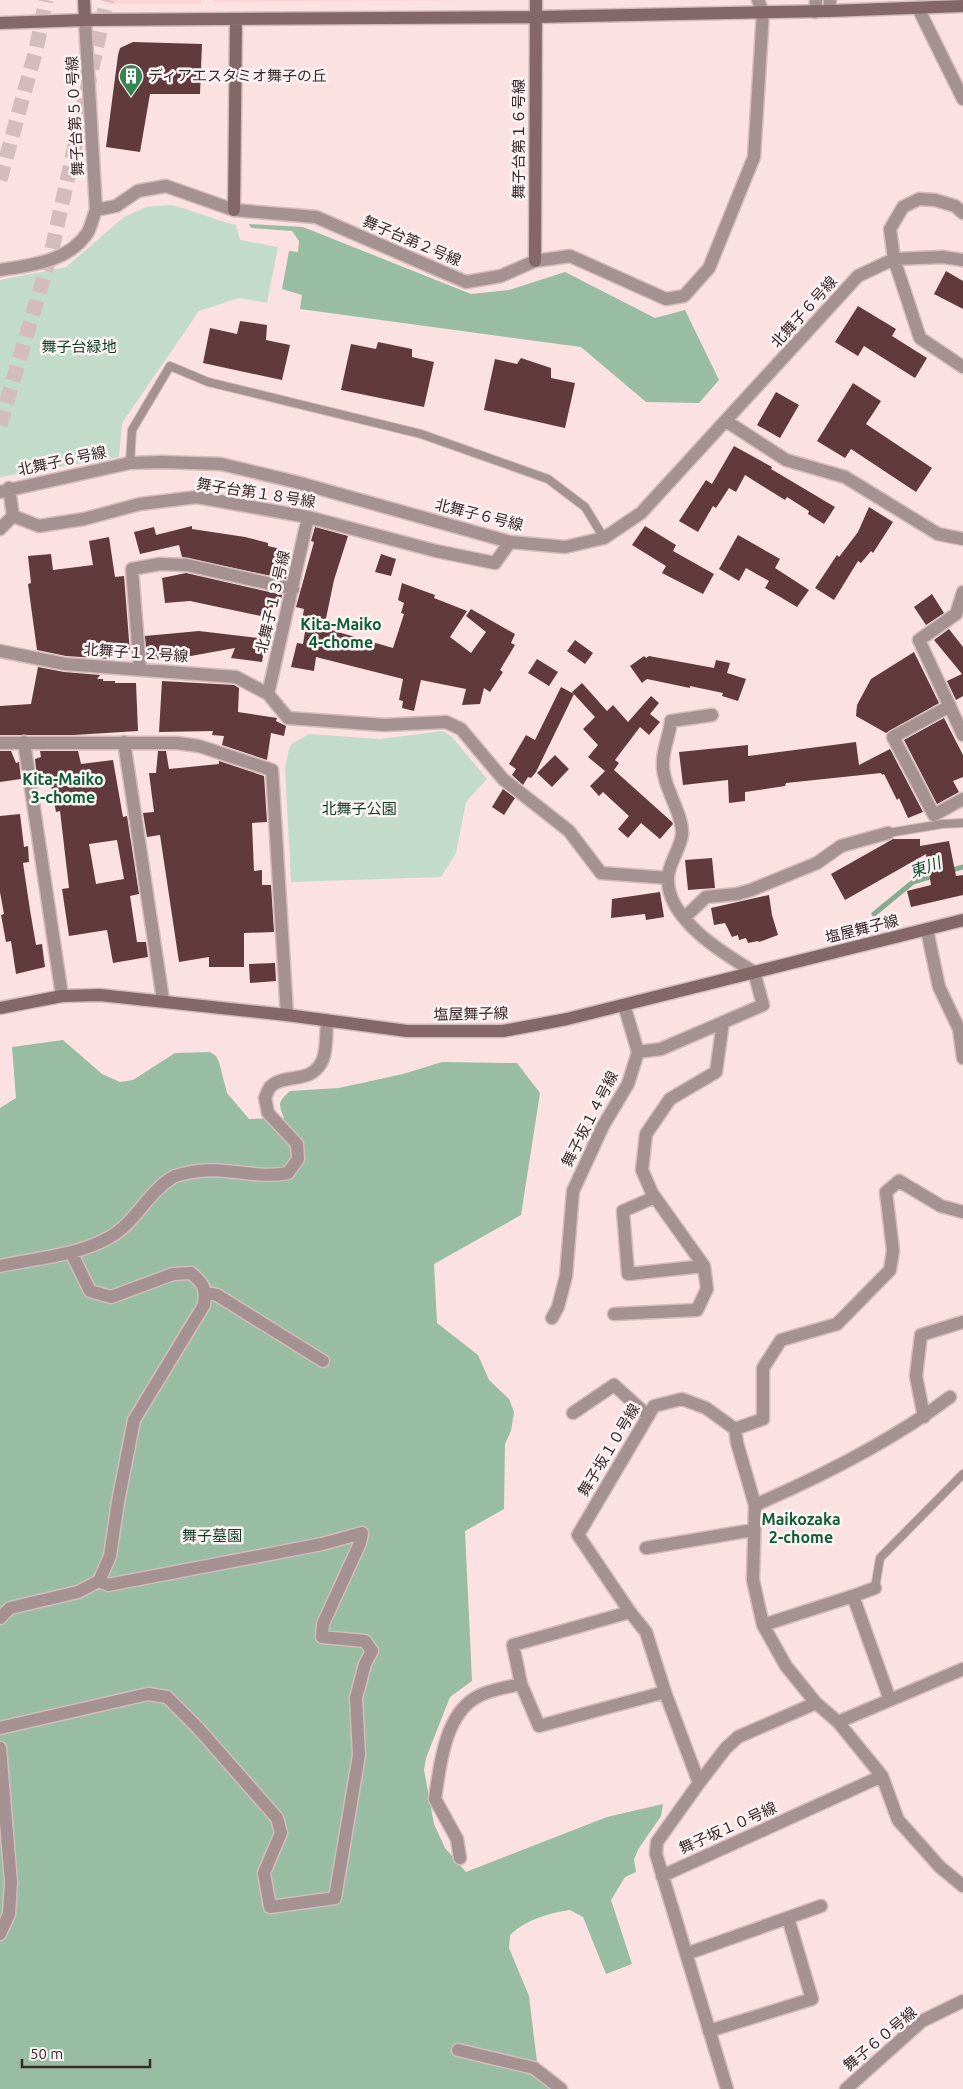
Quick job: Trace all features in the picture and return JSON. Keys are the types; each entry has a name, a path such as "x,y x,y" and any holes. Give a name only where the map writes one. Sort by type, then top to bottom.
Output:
{"street":[{"path":"84,0 85,20"},
{"name":"舞子台第１６号線","path":"535,261 536,0"},
{"path":"758,0 763,12"},
{"path":"0,23 85,20 535,17 763,12 816,6 918,8 963,6"},
{"path":"918,8 963,99"},
{"name":"舞子台第２号線","path":"96,210 116,206 138,190 166,186 234,210 316,217 466,282 501,276 535,261 570,256 666,299 684,296 709,268 754,158 763,12"},
{"path":"234,210 236,19"},
{"name":"舞子台第５０号線","path":"85,20 96,210"},
{"path":"963,213 955,206 935,200 919,200 903,207 890,230 894,259 920,338 963,366"},
{"path":"0,270 59,258 88,232 96,210"},
{"name":"北舞子６号線","path":"4,490 130,463 221,464 296,482 510,542 566,547 604,538 641,513 858,276 894,259 943,257 963,260"},
{"path":"726,421 786,460 845,477 938,534 963,539"},
{"path":"0,529 13,516 4,490"},
{"name":"舞子台第１８号線","path":"13,516 39,526 84,519 140,504 197,497 308,518 436,551 495,563 510,542"},
{"name":"北舞子１３号線","path":"268,694 308,518"},
{"path":"140,670 132,569 160,564 187,565 293,589"},
{"path":"963,592 956,614 920,640 963,735"},
{"name":"北舞子１２号線","path":"0,651 65,664 236,677 268,694"},
{"path":"268,694 288,718 384,725 446,722 461,729 503,779 569,831 602,873 668,878"},
{"path":"950,706 893,737 934,815 963,798"},
{"path":"624,1005 638,1052 661,1049 763,1005 754,972 720,952 684,918 671,897 668,878 682,834 678,814 668,791 662,762 671,721 712,715"},
{"path":"24,742 62,996"},
{"path":"124,742 163,1000"},
{"path":"0,743 177,743 199,746 272,770 287,1014"},
{"path":"684,918 706,897 737,894 752,890 817,863 842,846 888,832"},
{"name":"塩屋舞子線","path":"0,1008 62,996 100,995 287,1014 406,1031 503,1031 567,1019 963,920"},
{"path":"927,930 939,987 959,1029 963,1058"},
{"path":"0,1266 72,1252 110,1237 135,1216 154,1194 173,1177 211,1168 273,1176 288,1173 298,1159 297,1144 268,1113 265,1098 270,1087 282,1080 296,1080 315,1072 323,1059 327,1021"},
{"path":"614,1314 697,1310 707,1289 704,1266 654,1197 642,1170 646,1134 670,1099 716,1072 723,1022"},
{"name":"舞子坂１４号線","path":"552,1318 558,1307 566,1276 573,1191 603,1126 628,1084 638,1052"},
{"path":"963,1212 941,1206 899,1181 886,1192 893,1251 890,1270 837,1324 781,1340 763,1368 763,1419 735,1429 737,1443 755,1505 753,1580 763,1625 786,1666 816,1703 838,1722 882,1776 898,1820 940,1867 963,1886"},
{"path":"654,1197 623,1210 628,1274 704,1266"},
{"path":"0,1618 10,1608 78,1592 98,1581 110,1556 118,1502 134,1420 204,1305 205,1292 200,1281 190,1273 173,1274 111,1298 90,1290 72,1252"},
{"path":"205,1292 217,1295 323,1361"},
{"path":"924,1417 916,1376 921,1335 963,1322"},
{"path":"573,1414 614,1385 648,1416"},
{"path":"755,1505 810,1481 924,1417 950,1397"},
{"name":"舞子坂１０号線","path":"630,1612 578,1535 654,1406 682,1400 706,1408 735,1429"},
{"path":"646,1548 753,1530"},
{"path":"0,1728 148,1694 166,1698 198,1728 277,1818 281,1833 264,1873 270,1907 335,1898 359,1755 356,1698 365,1664 372,1651 365,1641 322,1637 323,1624 360,1542 362,1533 322,1544 108,1585 98,1581"},
{"path":"763,1625 874,1588"},
{"path":"853,1596 890,1700"},
{"path":"666,1692 539,1726 521,1684 513,1645 630,1612 646,1632 700,1783"},
{"path":"838,1722 963,1669"},
{"path":"460,1858 458,1839 435,1798 449,1730 464,1708 482,1694 521,1684"},
{"name":"舞子坂１０号線","path":"727,2089 662,1876 656,1854 657,1842 726,1748 738,1738 816,1703"},
{"path":"0,1748 11,1884 9,1914 0,1934"},
{"name":"舞子坂１０号線","path":"662,1876 882,1776"},
{"path":"686,1954 821,1906"},
{"path":"709,2031 812,1999 788,1918"},
{"name":"舞子６０号線","path":"846,2089 922,2022 963,2001"},
{"path":"458,2050 534,2068 560,2089"}],"lane":[{"path":"130,463 132,430 170,366 208,382 421,434 548,479 585,507 604,538"},
{"path":"888,832 942,824 963,823"},
{"path":"874,1588 880,1558 963,1474"}],"shaded area":[{"path":"104,0 201,0 201,4 104,4"},
{"path":"213,0 473,0 213,2"}],"green space":[{"name":"舞子台緑地","path":"171,205 236,225 240,240 278,247 267,303 239,298 199,311 122,423 119,457 0,477 0,280 66,267 124,217 146,207"},
{"path":"249,224 303,227 471,294 509,290 565,272 655,318 685,310 719,380 699,403 646,402 581,347 300,309 302,295 282,289 289,251 298,252 299,241 292,231 251,228"},
{"name":"北舞子公園","path":"443,731 452,737 487,779 466,802 456,853 441,877 291,882 285,768 290,745 309,734 380,739"},
{"name":"舞子墓園","path":"63,1040 102,1074 120,1082 133,1080 175,1053 210,1052 216,1056 219,1062 227,1093 249,1119 284,1118 280,1103 290,1091 339,1088 403,1074 442,1062 517,1063 540,1093 521,1215 434,1264 437,1323 478,1355 489,1380 509,1399 514,1412 511,1431 505,1444 504,1509 465,1531 472,1681 450,1697 426,1758 424,1770 434,1824 445,1848 466,1872 607,1817 663,1804 661,1816 639,1848 634,1859 636,1872 625,1877 611,1900 632,1964 606,1974 583,1917 570,1910 538,1918 523,1925 510,1935 509,1948 529,1996 537,2062 555,2089 0,2089 0,1108 16,1098 12,1047"}],"building":[{"name":"ディアエスタミオ舞子の丘","path":"133,42 202,44 200,94 150,94 140,152 106,147 118,55 120,48"},
{"path":"946,271 963,281 963,309 934,294"},
{"path":"858,306 896,329 892,336 927,358 915,378 864,346 858,356 835,342"},
{"path":"240,321 267,325 266,340 290,345 282,380 203,363 210,328 237,334"},
{"path":"378,342 412,349 412,357 434,362 424,407 341,390 351,344 376,349"},
{"path":"521,358 551,368 551,378 575,383 565,428 484,410 495,359 517,364"},
{"path":"853,383 881,401 866,424 932,468 916,492 851,449 845,458 817,441"},
{"path":"776,392 799,405 780,438 757,425"},
{"path":"734,446 772,467 771,469 835,507 824,524 808,514 809,511 787,497 785,500 745,475 736,492 729,488 716,508 713,506 698,532 679,521 706,480 712,484"},
{"path":"869,507 893,522 873,553 871,551 861,563 858,561 834,600 815,588 837,555 839,557 858,532"},
{"path":"192,526 192,529 245,537 285,550 280,573 287,574 286,579 182,557 179,545 140,554 134,532 154,527 156,535"},
{"path":"645,526 676,545 673,551 714,574 703,594 662,573 666,566 632,545"},
{"path":"315,527 348,536 334,580 324,628 393,648 404,614 401,613 404,603 398,600 402,583 435,595 434,598 467,611 450,637 471,653 486,632 466,616 471,609 515,634 511,643 515,645 500,670 503,672 490,692 484,688 480,704 462,705 466,689 421,680 414,711 402,708 403,701 399,700 403,679 316,657 314,671 291,667 297,643 303,644 306,626 301,625 304,609 296,607 314,542 311,541"},
{"path":"738,535 780,559 775,568 809,590 797,607 765,588 769,581 746,568 739,581 719,569"},
{"path":"109,537 115,577 124,576 130,653 116,653 111,659 66,656 37,650 28,584 31,583 28,556 51,554 53,570 93,565 89,541"},
{"path":"381,554 396,559 391,576 375,572"},
{"path":"186,573 282,595 280,604 274,602 270,618 190,601 165,603 162,578"},
{"path":"932,594 944,613 926,625 914,607"},
{"path":"949,629 963,647 963,696 956,700 947,681 962,674 934,640"},
{"path":"199,631 266,639 262,662 231,658 235,648 163,661 163,659 147,660 145,636"},
{"path":"575,640 593,653 585,664 567,651"},
{"path":"914,652 939,703 886,733 856,716 857,705 871,679"},
{"path":"644,656 646,658 649,656 714,668 716,660 730,663 727,673 746,679 738,701 722,696 723,693 690,686 690,688 647,679 642,683 630,666"},
{"path":"537,659 558,672 549,686 528,673"},
{"path":"38,667 64,672 100,675 97,679 115,681 115,683 136,683 138,731 74,735 0,735 0,706 31,704"},
{"path":"162,681 234,685 239,688 238,712 277,718 276,721 286,726 284,736 271,733 267,760 222,745 224,736 212,735 213,731 159,732"},
{"path":"582,683 607,711 613,705 628,722 651,696 659,703 650,714 660,722 649,735 640,727 615,760 619,763 614,770 672,822 673,824 660,839 641,823 628,838 618,829 629,816 603,792 599,796 590,786 605,771 588,757 598,745 583,729 595,717 572,692"},
{"path":"561,687 574,694 536,772 531,778 528,777 523,785 512,775 516,769 509,764 526,735 535,740"},
{"path":"944,718 963,755 963,777 953,781 959,792 937,804 904,740"},
{"path":"856,742 859,765 890,749 923,812 908,818 899,798 897,800 884,774 882,775 881,773 786,783 785,786 745,792 745,801 729,803 728,780 683,785 679,752 748,745 748,756"},
{"path":"0,751 11,751 16,763 19,762 21,779 0,782"},
{"path":"40,751 78,751 81,764 113,760 123,817 127,816 139,894 130,896 137,942 146,942 148,957 113,963 107,930 69,936 62,889 69,888 60,811 56,812 49,774 37,777 35,759 41,757","holes":["117,840 124,879 96,884 89,844"]},
{"path":"158,751 166,751 169,769 219,764 219,761 264,776 267,822 252,823 254,871 262,870 262,885 271,885 274,932 244,933 244,967 209,967 209,957 179,962 160,835 147,837 143,813 154,812 149,773 156,773"},
{"path":"555,755 569,769 552,787 537,773"},
{"path":"503,789 515,798 504,815 492,807"},
{"path":"20,814 24,847 28,846 29,862 23,863 30,910 36,945 42,944 45,967 16,974 11,941 6,942 1,915 4,914 0,892 0,816"},
{"path":"893,839 920,839 920,846 949,841 956,876 963,875 963,895 911,907 907,891 931,885 926,854 845,900 831,874"},
{"path":"712,858 715,888 688,890 685,860"},
{"path":"660,892 664,917 646,920 645,914 611,918 612,899"},
{"path":"769,895 778,935 759,942 748,943 746,938 739,940 738,935 732,937 725,923 714,925 711,908"},
{"path":"275,963 276,981 250,983 249,964"}],"waterway":[{"name":"東川","path":"949,871 963,867"},
{"name":"東川","path":"874,914 913,882 936,875"}],"tunnel":[{"path":"0,180 36,50 46,0"},
{"path":"0,425 52,249 107,0"}],"place":[{"name":"ディアエスタミオ舞子の丘","path":"131,97"}],"district":[{"name":"Kita-Maiko 4-chome","path":"341,633"},
{"name":"Kita-Maiko 3-chome","path":"63,788"},
{"name":"Maikozaka 2-chome","path":"801,1528"}]}
